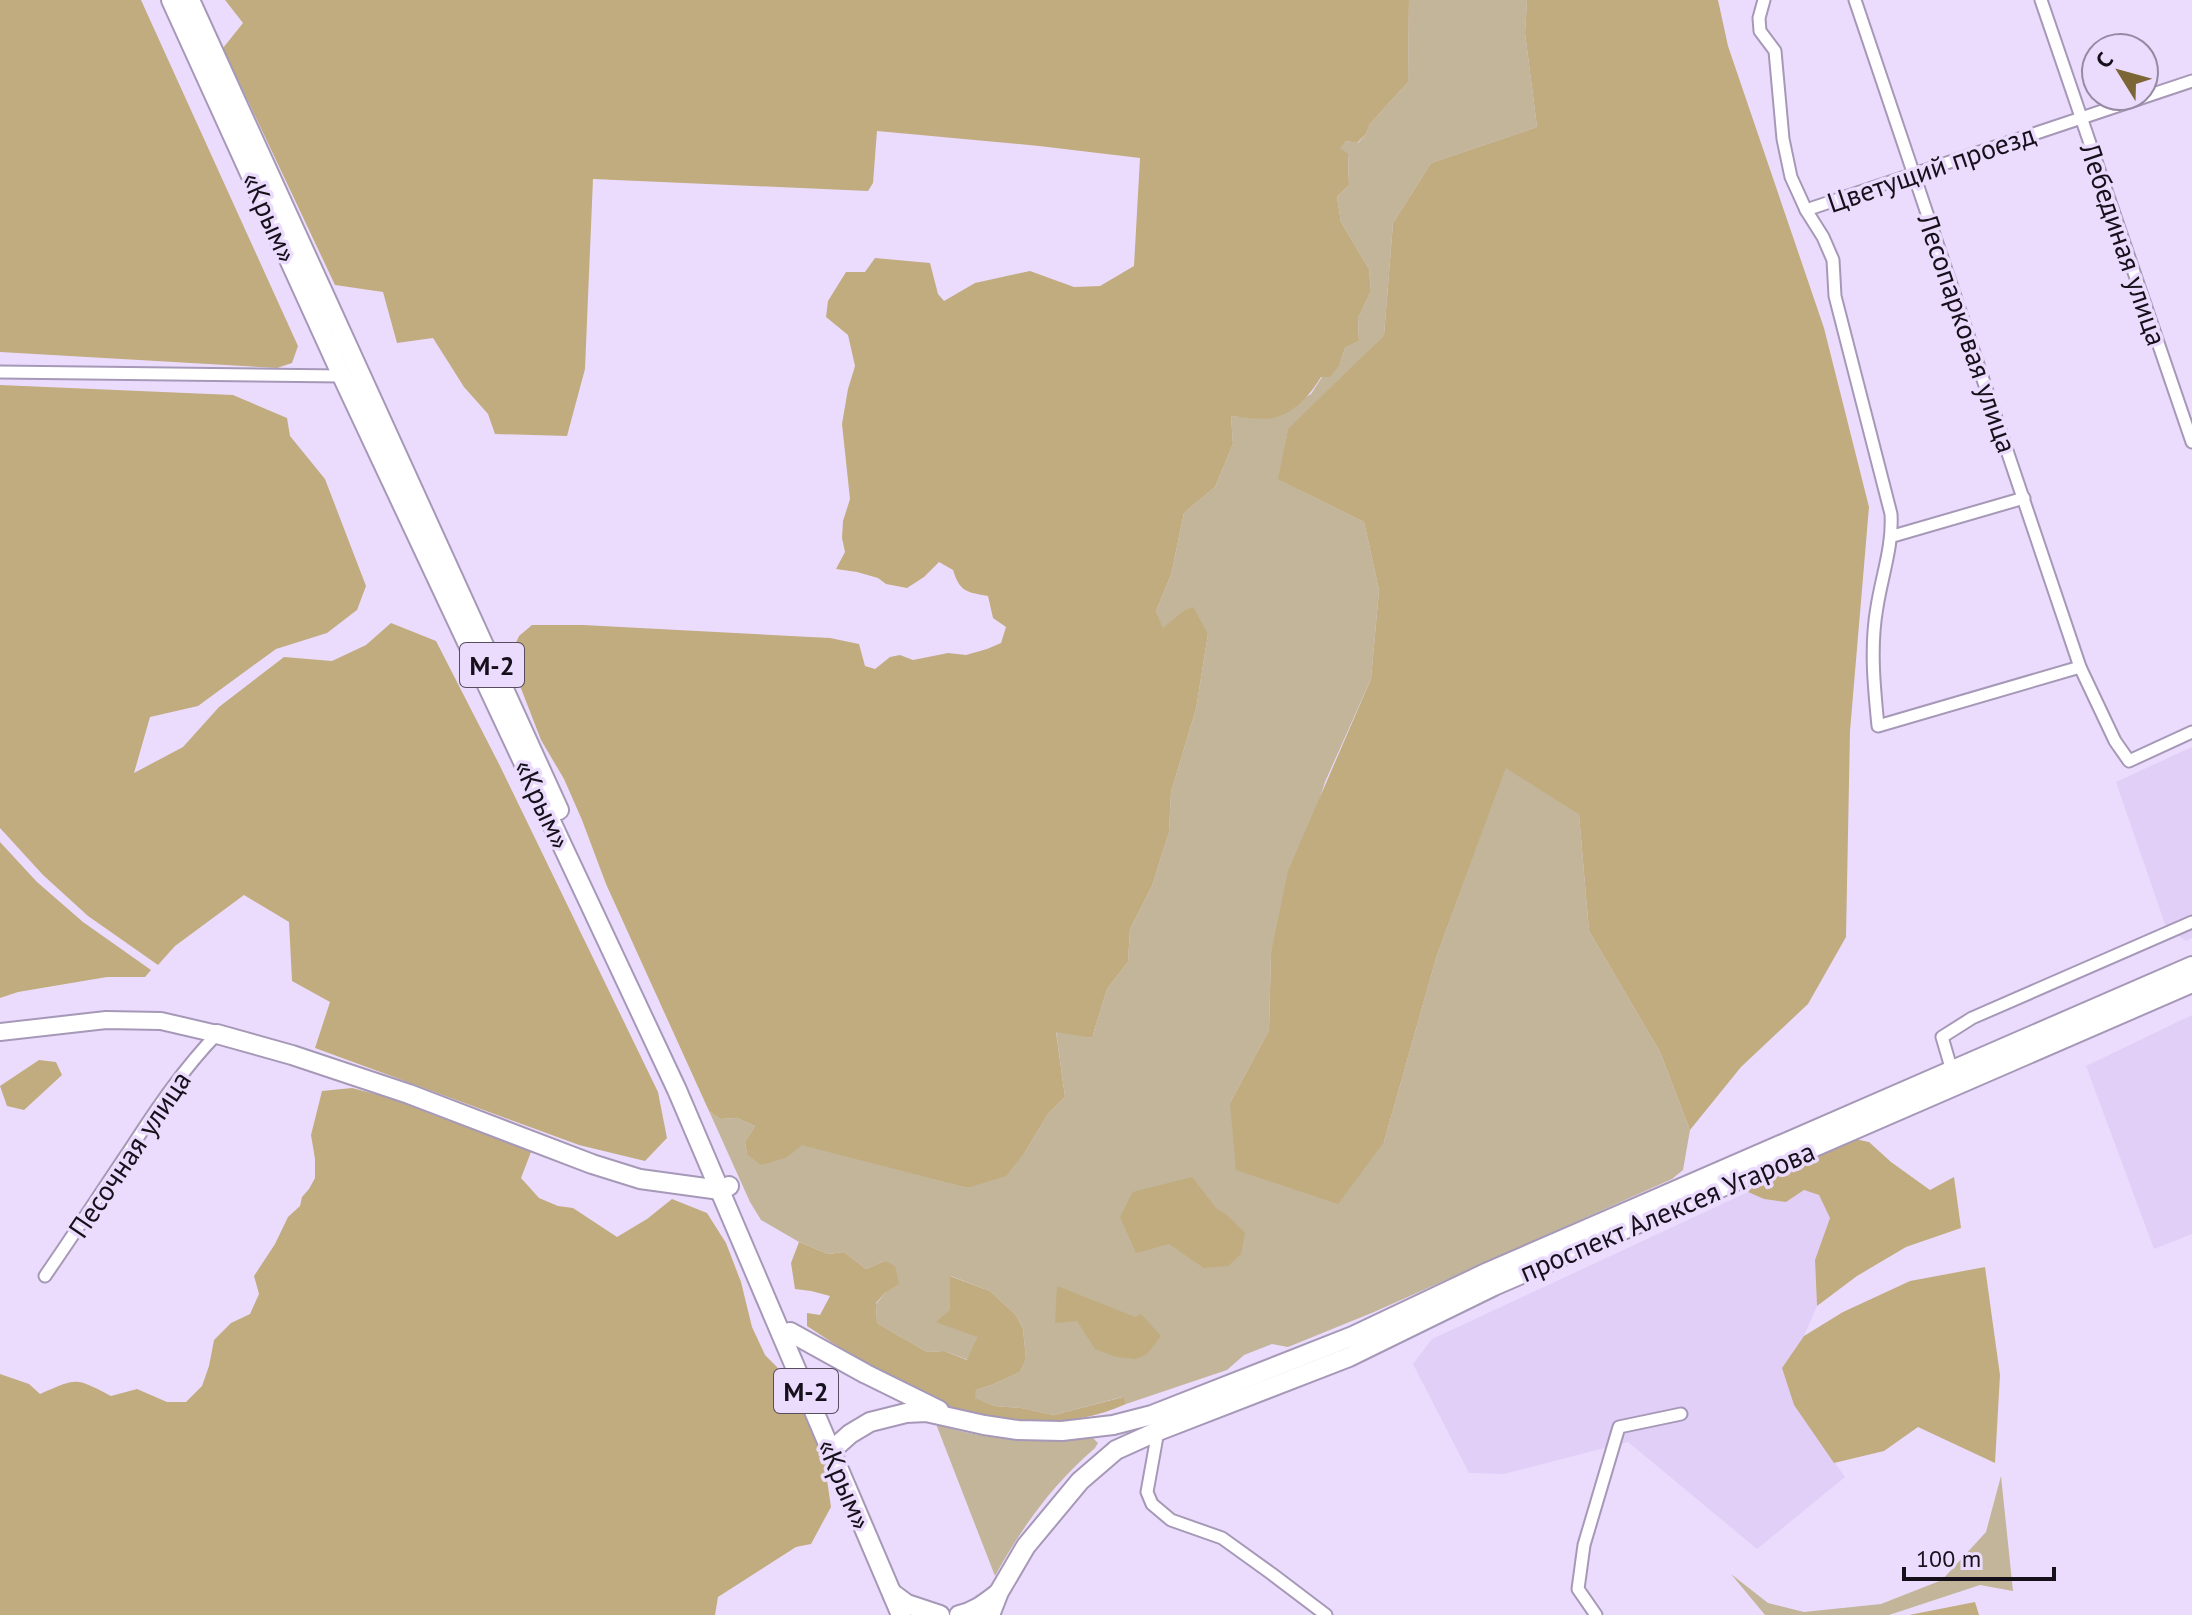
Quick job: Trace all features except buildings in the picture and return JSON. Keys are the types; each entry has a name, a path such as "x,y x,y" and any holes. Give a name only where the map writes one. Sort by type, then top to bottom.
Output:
{"main road":[{"name":"«Крым»","path":"171,0 351,373"},
{"name":"«Крым»","path":"190,0 351,373 790,1332 891,1592 906,1611"},
{"name":"проспект Алексея Угарова","path":"1491,1279 2192,966"},
{"name":"проспект Алексея Угарова","path":"835,1448 870,1422 906,1413 926,1412 1018,1430 1062,1431 1155,1423 1353,1336 2192,983"},
{"path":"0,1032 106,1020 161,1021 292,1055 409,1094 640,1179 724,1188"},
{"name":"«Крым»","path":"724,1188 906,1611"},
{"path":"790,1332 956,1418"},
{"path":"990,1615 999,1592 1026,1546 1080,1481 1116,1450 1155,1423"},
{"path":"959,1615 979,1608 999,1592"},
{"path":"906,1611 940,1615"}],"street":[{"path":"1764,0 1759,18 1760,31 1775,51 1783,139 1791,177 1833,260 1835,296 1891,514 1893,536 1876,609 1872,665 1878,726 2080,667"},
{"name":"Лесопарковая улица","path":"1855,0 2080,667 2115,741 2129,761 2192,732"},
{"name":"Лебединая улица","path":"2041,0 2192,442"},
{"name":"Цветущий проезд","path":"1806,210 2192,81"},
{"path":"0,372 351,373"},
{"path":"1893,536 2024,498"},
{"path":"1952,1071 1942,1037 1972,1018 2192,922"},
{"name":"Песочная улица","path":"45,1276 157,1108 217,1034"},
{"path":"1596,1615 1578,1589 1584,1545 1619,1427 1681,1414"},
{"path":"1155,1423 1147,1492 1152,1504 1171,1520 1222,1538 1272,1574 1318,1613"}],"shaded area":[{"path":"0,0 141,0 298,346 292,363 277,368 0,352"},
{"path":"225,0 1409,0 1408,82 1357,143 1346,141 1340,148 1348,153 1349,185 1337,197 1341,222 1369,269 1371,291 1358,318 1359,341 1345,348 1340,364 1330,377 1321,377 1305,399 1291,411 1265,419 1231,416 1233,444 1215,487 1184,513 1171,575 1156,611 1163,628 1183,611 1193,607 1208,634 1196,709 1171,792 1169,832 1152,886 1130,929 1128,962 1107,989 1092,1038 1056,1032 1065,1097 1048,1114 1006,1176 967,1188 802,1145 788,1157 761,1165 747,1154 745,1142 755,1126 737,1118 720,1119 709,1111 606,884 564,779 541,740 517,678 513,649 519,636 532,625 830,638 859,644 865,666 875,669 890,657 900,655 913,660 948,653 966,655 1001,643 1006,627 993,618 988,596 965,590 958,583 953,570 939,562 907,588 886,584 878,578 857,572 836,569 845,552 843,521 850,499 842,424 855,366 848,335 826,317 828,301 846,272 865,272 875,258 930,263 938,294 944,301 975,283 1030,271 1074,287 1100,286 1134,266 1140,158 877,131 873,183 868,191 593,179 585,369 567,436 495,434 488,414 464,387 433,338 397,343 383,292 335,285 223,48 243,23"},
{"path":"1409,0 1527,0 1525,33 1537,127 1431,163 1393,223 1384,335 1288,430 1279,479 1364,522 1379,590 1371,679 1325,782 1271,953 1269,1030 1230,1103 1384,1142 1437,955 1506,767 1579,815 1589,931 1660,1052 1690,1130 1683,1170 1672,1179 1374,1312 1288,1347 1272,1344 1244,1355 1227,1370 1126,1404 1122,1397 1054,1415 994,1406 974,1398 976,1390 1020,1372 1026,1359 1023,1329 1016,1315 990,1291 951,1276 950,1310 977,1337 968,1360 944,1351 927,1352 877,1323 876,1304 886,1292 885,1261 866,1269 844,1252 828,1254 799,1242 761,1220 709,1111 720,1119 737,1118 755,1126 745,1142 747,1154 788,1157 802,1144 967,1188 1025,1152 1048,1114 1065,1097 1056,1031 1092,1038 1107,989 1128,962 1130,929 1152,886 1169,832 1171,792 1196,709 1208,634 1183,611 1163,629 1156,611 1171,575 1184,513 1215,487 1233,444 1231,416 1267,419 1311,394 1322,377 1340,364 1345,348 1359,341 1358,318 1371,291 1369,269 1341,222 1337,197 1349,185 1348,153 1339,148 1346,141 1358,143 1370,124 1408,82"},
{"path":"1527,0 1718,0 1728,46 1824,328 1869,507 1850,731 1846,937 1808,1004 1741,1067 1690,1130 1660,1052 1589,931 1579,815 1506,768 1437,955 1384,1142 1338,1204 1236,1170 1230,1103 1269,1030 1271,953 1288,871 1371,679 1379,590 1364,522 1278,479 1288,429 1384,335 1393,223 1431,163 1537,127 1525,33"},
{"path":"0,385 233,395 287,418 290,436 325,479 366,586 357,610 327,633 276,649 198,706 150,717 134,773 183,747 219,707 284,657 332,661 366,645 391,623 436,641 658,1092 667,1138 645,1161 579,1145 315,1048 330,1002 292,981 289,922 244,895 175,946 158,965 88,916 43,875 0,828"},
{"path":"2192,747 2192,938 2186,941 2166,927 2116,782"},
{"path":"0,842 37,882 83,922 151,970 145,977 107,977 18,992 0,998"},
{"path":"2192,1015 2192,1234 2154,1249 2086,1066"},
{"path":"39,1060 56,1062 62,1075 24,1110 7,1106 0,1086"},
{"path":"352,1088 462,1122 531,1152 521,1178 539,1198 573,1208 617,1237 672,1199 707,1213 726,1243 741,1282 752,1327 765,1355 777,1367 805,1410 825,1466 831,1507 811,1544 796,1547 718,1597 715,1615 0,1615 0,1374 29,1384 40,1394 76,1382 90,1385 111,1396 137,1389 167,1402 186,1402 202,1386 214,1340 231,1323 250,1314 259,1294 254,1276 315,1178 311,1135 322,1091"},
{"path":"1855,1139 1869,1142 1930,1190 1954,1177 1961,1228 1906,1247 1857,1276 1817,1306 1815,1260 1830,1218 1819,1195 1804,1190 1786,1202 1764,1199 1748,1192 1760,1179"},
{"path":"1192,1177 1216,1208 1245,1233 1241,1254 1228,1266 1204,1268 1169,1244 1136,1253 1120,1217 1133,1192"},
{"path":"1804,1190 1819,1195 1831,1218 1815,1260 1817,1306 1804,1336 1782,1368 1794,1405 1845,1477 1757,1549 1628,1442 1504,1474 1469,1473 1413,1364 1432,1339 1748,1192 1764,1199 1786,1202"},
{"path":"799,1242 828,1254 844,1252 866,1269 885,1261 895,1266 899,1284 876,1303 877,1323 927,1352 944,1351 967,1360 977,1337 936,1322 950,1310 950,1276 990,1291 1016,1315 1023,1329 1026,1359 1020,1372 976,1390 975,1398 994,1406 1054,1415 1123,1397 1126,1404 1083,1418 1036,1423 966,1416 935,1405 807,1326 807,1313 820,1315 830,1296 795,1289 791,1263"},
{"path":"1985,1267 2000,1375 1995,1463 1918,1427 1884,1451 1834,1463 1794,1405 1782,1368 1804,1336 1843,1312 1910,1281"},
{"path":"1057,1286 1135,1317 1141,1314 1161,1336 1147,1354 1136,1359 1117,1357 1095,1349 1077,1321 1055,1323"},
{"path":"936,1424 994,1437 1033,1440 1093,1438 1098,1443 1039,1508 995,1576"},
{"path":"2001,1476 2013,1591 1980,1585 1889,1615 1765,1615 1731,1574 1768,1603 1804,1612 1881,1604 1942,1580 1986,1532"},
{"path":"1975,1602 1979,1615 1909,1615"}]}
